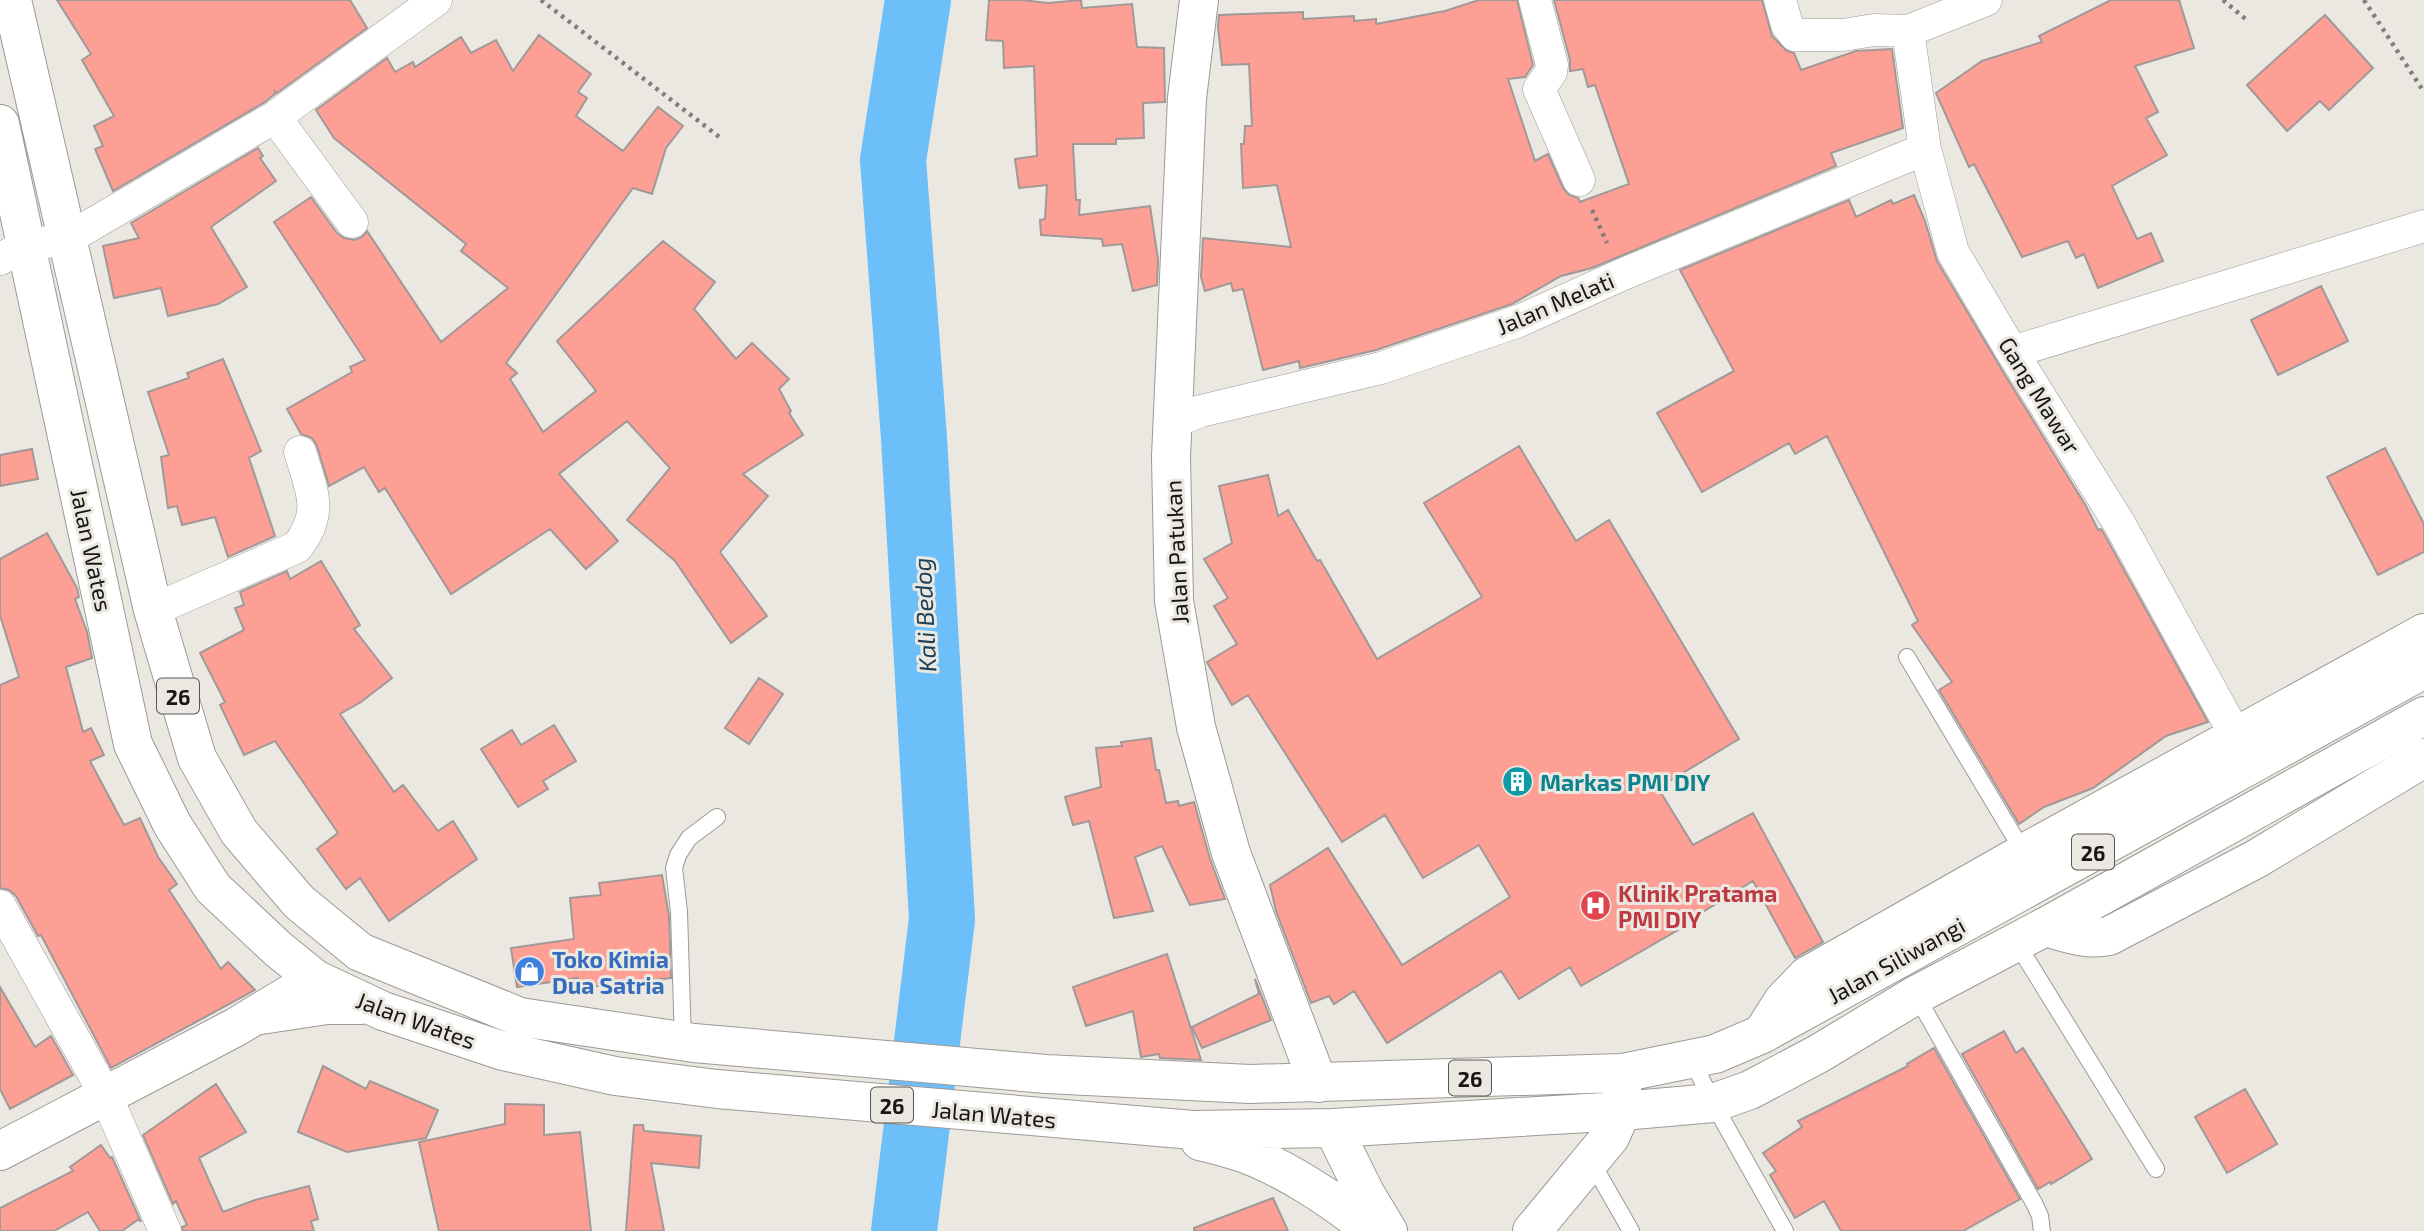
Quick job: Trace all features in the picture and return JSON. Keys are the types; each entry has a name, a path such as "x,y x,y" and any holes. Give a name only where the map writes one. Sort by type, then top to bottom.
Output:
{"main road":[{"name":"Jalan Wates","path":"12,0 153,610 197,758 239,832 299,902 360,952 520,1017 683,1042 1046,1074 1250,1084 1318,1083"},
{"name":"Jalan Patukan","path":"1199,0 1187,99 1171,457 1174,601 1196,727 1231,853 1318,1083"},
{"name":"Jalan Wates","path":"0,124 14,252 133,744 172,824 213,888 315,979 370,1005 503,1051 615,1076 717,1089 1193,1130 1333,1128"},
{"path":"1762,1034 1783,1001 1807,976 2424,633"},
{"name":"Jalan Siliwangi","path":"1318,1083 1622,1073 1715,1054 1762,1034 2424,669"},
{"path":"2354,708 2375,743"},
{"name":"Jalan Siliwangi","path":"1333,1128 1713,1103 1750,1090 1916,995 2424,716"},
{"path":"2031,934 2095,939 2109,936 2256,859 2424,758"},
{"path":"254,1016 268,999 273,985 273,969 262,934"},
{"path":"0,1151 254,1016 315,979"},
{"path":"254,1016 327,1004 370,1005"},
{"path":"1532,1231 1610,1137 1622,1111 1622,1073"},
{"path":"1133,1125 1238,1151 1278,1169 1324,1196 1371,1231"},
{"path":"1333,1128 1365,1193 1388,1231"}],"street":[{"path":"14,252 66,239 275,117 436,0"},
{"path":"1535,0 1552,65 1551,72 1539,89 1580,180"},
{"path":"1780,0 1787,25 1795,35 1843,35 1874,30 1908,31 1986,0"},
{"name":"Gang Mawar","path":"1908,31 1925,149 1953,252 2011,352 2119,523 2236,736"},
{"path":"275,117 352,222"},
{"name":"Jalan Melati","path":"1173,422 1201,411 1381,369 1519,321 1621,275 1925,149"},
{"path":"2011,352 2424,226"},
{"path":"153,610 297,547 309,533 314,516 314,496 300,452"},
{"path":"0,906 106,1096 165,1231"}],"lane":[{"path":"1907,657 2024,853"},
{"path":"683,1042 679,912 674,868 678,855 689,838 717,817"},
{"path":"2031,934 2156,1169"},
{"path":"1916,995 2034,1203 2040,1216 2042,1231"},
{"path":"1692,1060 1785,1231"},
{"path":"1591,1161 1631,1231"}],"path":[{"path":"541,0 722,139"},
{"path":"2223,0 2248,21"},
{"path":"2364,0 2424,92"},
{"path":"1580,180 1621,275"}],"building":[{"path":"57,0 350,0 367,28 277,93 274,90 276,93 265,102 113,191 95,149 103,146 94,126 114,116 82,60 91,54"},
{"path":"989,0 1048,3 1081,0 1082,8 1132,4 1137,47 1164,48 1165,102 1143,103 1144,138 1116,139 1116,144 1073,144 1076,200 1080,200 1079,215 1150,206 1158,259 1157,285 1133,291 1122,244 1103,246 1102,239 1041,235 1040,220 1045,219 1047,185 1019,188 1015,159 1037,156 1034,66 1004,68 1003,41 986,40"},
{"path":"1479,0 1517,0 1533,65 1525,77 1508,79 1535,161 1548,154 1563,188 1580,202 1629,184 1595,85 1588,87 1583,69 1570,71 1570,60 1554,0 1762,0 1772,36 1787,51 1794,53 1801,70 1856,51 1892,49 1903,128 1831,153 1836,166 1592,268 1561,276 1512,304 1376,350 1300,368 1299,361 1263,370 1243,289 1233,291 1231,283 1205,291 1201,277 1203,238 1291,247 1277,185 1243,188 1241,144 1244,144 1245,126 1252,126 1249,64 1222,65 1219,15 1303,12 1303,19 1354,16 1354,21 1376,19 1376,24 1445,11"},
{"path":"2111,0 2179,0 2194,48 2135,66 2158,112 2146,118 2167,155 2112,186 2137,239 2151,233 2163,261 2098,288 2084,254 2076,258 2068,241 2022,257 1974,164 1969,167 1936,93 1982,61 2042,42 2039,36"},
{"path":"2325,15 2373,68 2329,110 2320,101 2287,131 2247,85"},
{"path":"539,35 591,74 578,92 587,98 576,116 623,151 658,107 683,126 666,148 652,194 633,188 506,363 517,373 510,379 543,432 596,391 557,341 663,241 715,282 694,309 736,359 752,343 789,379 779,389 791,411 789,413 803,435 743,474 768,496 720,552 767,616 731,643 675,561 627,520 670,468 627,421 559,474 618,541 586,569 550,529 451,594 385,488 379,492 364,467 329,486 317,446 312,438 301,434 287,409 352,372 350,367 365,360 274,222 311,197 337,233 344,238 355,240 367,231 441,342 508,288 461,251 466,244 334,138 316,110 387,58 395,72 413,62 415,67 461,37 471,53 496,40 513,71"},
{"path":"258,148 263,156 260,158 276,181 211,227 247,287 218,304 168,316 161,288 114,298 103,246 139,238 131,223"},
{"path":"1914,195 1937,261 2098,530 2103,532 2208,722 2166,736 2093,788 2044,807 2019,824 1939,690 1952,682 1912,625 1918,621 1827,436 1795,454 1789,443 1702,492 1657,413 1734,371 1680,270 1849,200 1856,217 1891,200 1893,204"},
{"path":"2321,286 2348,341 2278,375 2251,320"},
{"path":"223,359 261,451 249,458 275,536 228,557 215,517 182,525 177,506 168,508 161,457 169,455 148,392 189,378 187,373"},
{"path":"1519,446 1576,541 1609,520 1739,739 1658,788 1693,845 1753,813 1823,942 1795,958 1753,881 1677,928 1678,930 1581,986 1570,967 1519,999 1501,971 1387,1043 1354,991 1334,1004 1329,996 1311,1003 1276,911 1270,885 1328,848 1402,965 1510,897 1479,845 1423,878 1385,815 1342,842 1248,695 1232,705 1207,662 1237,644 1214,606 1228,598 1204,559 1232,543 1219,486 1268,475 1278,516 1288,510 1377,659 1482,597 1424,503"},
{"path":"2385,448 2424,524 2424,552 2378,575 2327,477"},
{"path":"32,449 38,479 0,486 0,455"},
{"path":"47,533 77,588 79,597 75,599 87,632 92,658 66,667 83,732 91,728 104,755 90,761 124,825 140,818 158,857 177,884 169,890 221,969 228,962 255,990 111,1068 41,935 38,936 16,896 9,890 0,888 0,685 19,677 0,615 0,559"},
{"path":"321,561 360,625 354,629 392,678 340,714 394,792 403,785 438,831 453,821 477,859 389,921 360,878 346,889 317,849 338,833 275,741 244,755 220,705 225,702 200,653 244,630 235,608 244,605 240,592 287,571 290,579"},
{"path":"759,678 783,694 749,744 725,728"},
{"path":"554,725 576,761 543,781 548,789 518,807 481,749 512,730 521,745"},
{"path":"1151,738 1156,770 1159,770 1166,803 1178,801 1179,806 1194,802 1210,859 1225,899 1190,905 1162,846 1135,857 1153,911 1114,918 1089,821 1073,825 1065,797 1101,787 1096,748 1122,746 1121,742"},
{"path":"662,875 669,916 671,978 579,988 578,978 517,987 511,948 574,939 570,898 601,895 599,883"},
{"path":"1167,954 1201,1060 1160,1058 1159,1054 1141,1057 1133,1011 1086,1026 1073,987"},
{"path":"1255,979 1271,1020 1202,1048 1192,1027 1259,994"},
{"path":"0,987 35,1047 51,1036 73,1075 10,1109 0,1089"},
{"path":"2004,1031 2016,1053 2023,1048 2092,1159 2038,1189 1962,1054"},
{"path":"1934,1048 2020,1199 1963,1231 1841,1231 1824,1201 1795,1218 1770,1175 1776,1171 1763,1153 1802,1127 1798,1121 1908,1066 1907,1064"},
{"path":"323,1066 366,1089 370,1081 438,1110 426,1138 347,1152 298,1132"},
{"path":"216,1084 246,1132 199,1158 223,1212 255,1200 309,1186 318,1219 311,1221 314,1231 183,1231 182,1227 187,1225 176,1201 173,1204 143,1135"},
{"path":"2245,1089 2277,1144 2227,1173 2195,1117"},
{"path":"505,1104 544,1105 544,1135 580,1132 591,1231 439,1231 419,1142 505,1124"},
{"path":"634,1125 643,1125 644,1131 701,1136 699,1168 651,1163 664,1231 626,1231"},
{"path":"101,1145 110,1158 112,1157 141,1222 139,1219 122,1231 100,1231 88,1212 54,1231 0,1231 0,1208 73,1171 70,1167"},
{"path":"1273,1198 1288,1231 1194,1231 1194,1228"}],"waterway":[{"name":"Kali Bedog","path":"904,1231 942,919 914,438 893,160 918,0"}],"place":[{"name":"Markas PMI DIY","path":"1517,782"},
{"name":"Klinik Pratama PMI DIY","path":"1595,906"},
{"name":"Toko Kimia Dua Satria","path":"529,972"}]}
